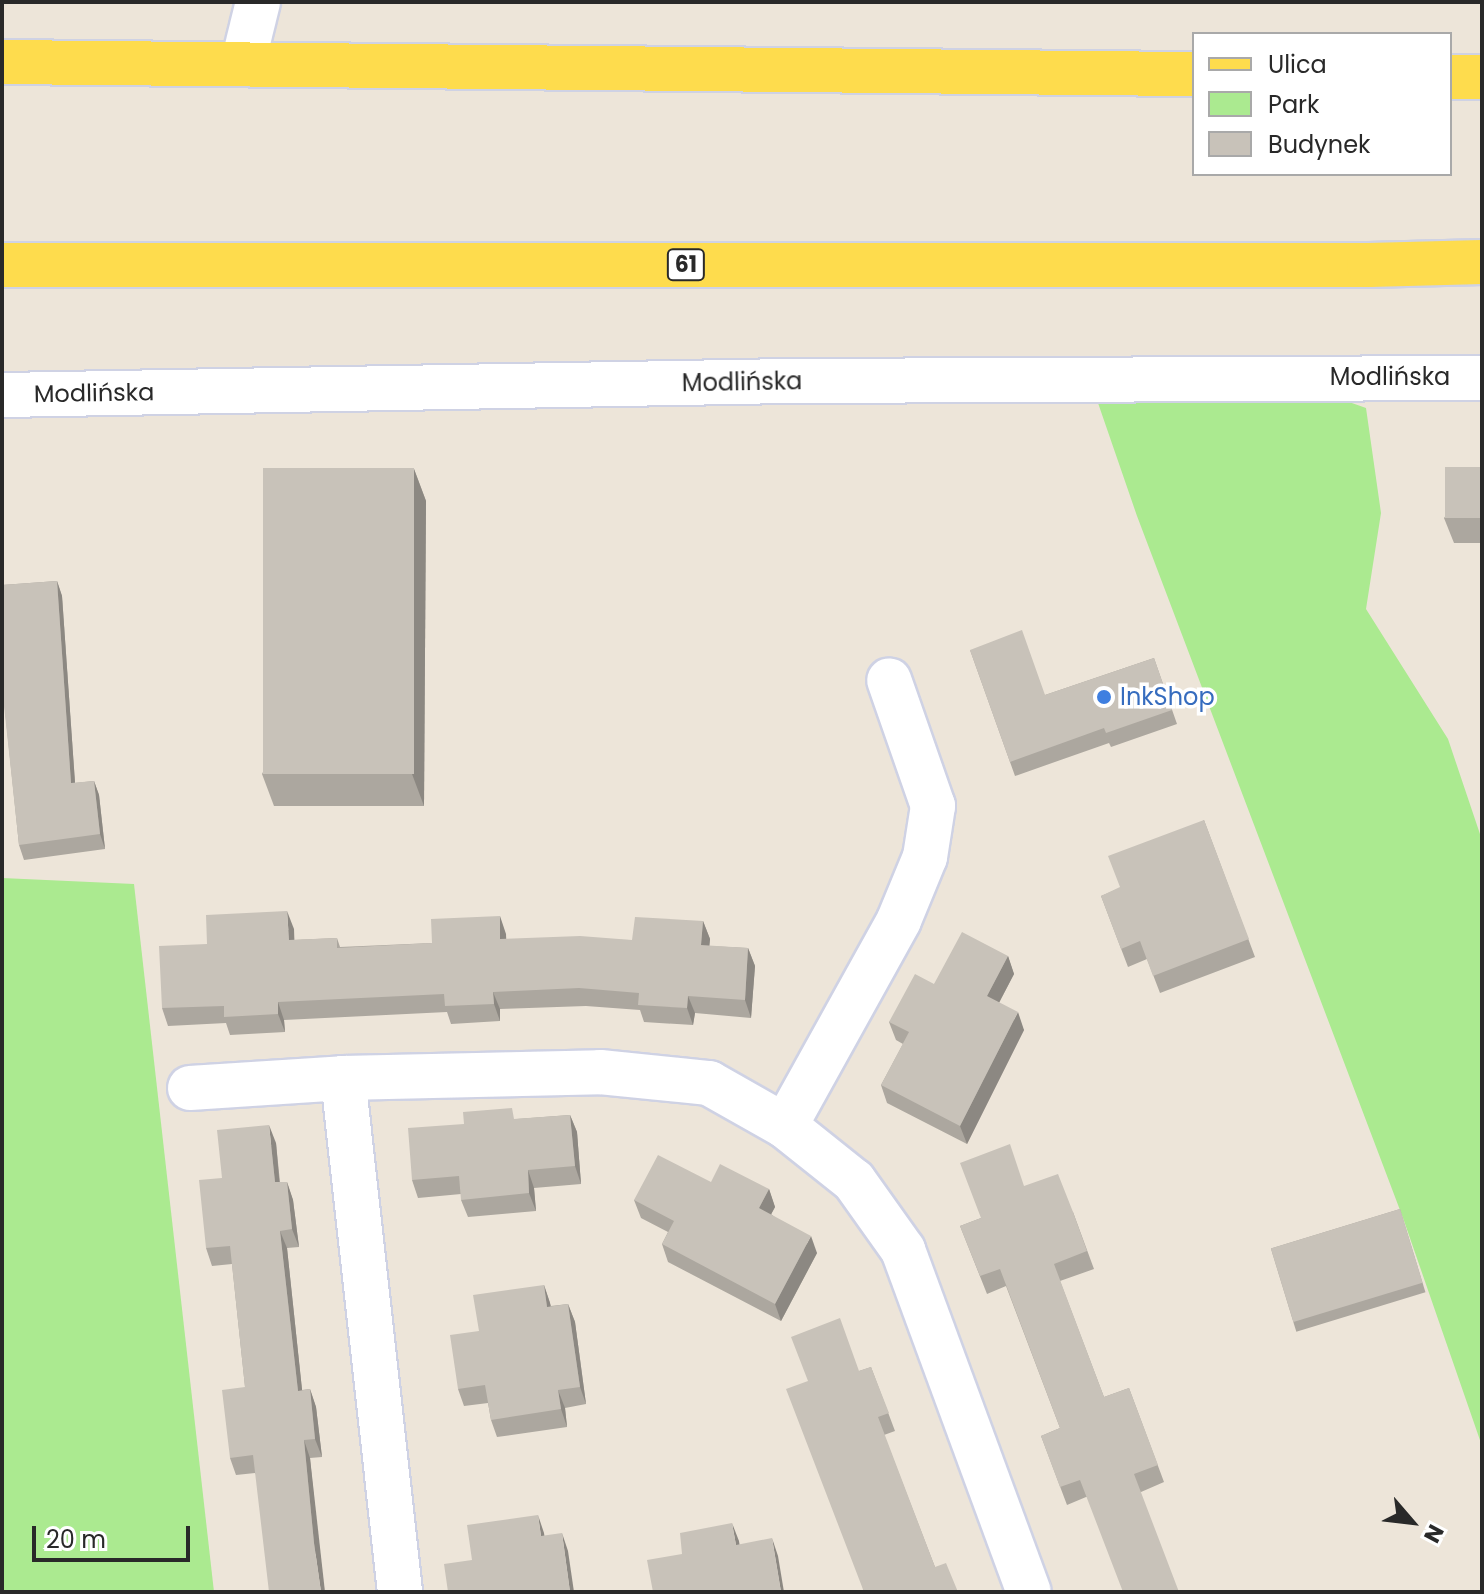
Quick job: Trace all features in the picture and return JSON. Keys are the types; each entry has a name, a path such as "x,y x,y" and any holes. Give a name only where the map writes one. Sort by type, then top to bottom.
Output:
{"main road":[{"path":"2,62 1192,74"},
{"path":"1452,77 1482,77"},
{"name":"61","path":"2,265 1369,265 1482,262"}],"street":[{"path":"243,63 258,2"},
{"name":"Modlińska","path":"2,395 791,381 1482,378"},
{"path":"785,1126 899,920 925,857 933,806 889,680"},
{"path":"190,1088 343,1078 600,1072 709,1083 785,1126 854,1181 903,1250 1029,1592"},
{"path":"343,1078 400,1592"}],"green space":[{"path":"1349,402 1366,408 1381,513 1366,609 1448,739 1482,840 1482,1446 1403,1218 1137,516 1098,403"},
{"path":"2,878 134,884 214,1592 2,1592"}],"building":[{"path":"1445,467 1482,467 1482,518 1445,518"},
{"path":"263,468 414,468 414,774 263,774"},
{"path":"57,581 71,783 94,781 100,834 19,845 2,687 2,585"},
{"path":"1022,630 1045,695 1154,658 1172,710 1106,733 1104,728 1010,762 970,650"},
{"path":"1204,820 1249,939 1153,976 1140,941 1121,949 1101,896 1120,887 1108,856"},
{"path":"287,911 289,940 337,938 337,948 432,943 431,919 500,916 500,939 580,936 632,940 635,917 703,921 701,945 748,948 745,1000 688,996 687,1008 638,1005 639,993 579,988 493,992 494,1004 445,1006 444,994 278,1002 278,1014 224,1017 224,1006 162,1008 159,946 207,944 206,915"},
{"path":"962,932 1008,956 987,996 1018,1012 960,1126 881,1085 909,1032 889,1022 915,974 934,984"},
{"path":"512,1108 514,1119 570,1115 575,1166 528,1170 529,1193 461,1200 459,1176 412,1180 408,1128 464,1124 463,1112"},
{"path":"269,1125 275,1182 287,1182 292,1229 280,1231 298,1391 310,1389 315,1439 304,1440 321,1592 269,1592 253,1455 230,1458 222,1390 245,1387 230,1246 206,1248 199,1180 222,1178 217,1130"},
{"path":"1010,1144 1024,1186 1058,1174 1073,1212 1087,1251 1054,1264 1104,1397 1129,1388 1158,1465 1134,1474 1179,1592 1123,1592 1080,1480 1060,1487 1041,1436 1060,1428 1000,1269 980,1276 960,1226 981,1218 960,1163"},
{"path":"658,1155 711,1182 720,1164 769,1189 759,1208 811,1236 775,1304 662,1244 674,1221 634,1200"},
{"path":"1400,1209 1423,1283 1293,1322 1271,1248"},
{"path":"544,1285 547,1307 568,1304 580,1387 558,1390 561,1409 491,1420 485,1385 458,1389 450,1335 479,1331 473,1295"},
{"path":"840,1318 859,1371 871,1367 889,1413 878,1417 935,1567 946,1563 958,1592 864,1592 786,1389 808,1381 791,1337"},
{"path":"538,1515 541,1536 562,1533 570,1592 448,1592 444,1564 472,1560 467,1525"},
{"path":"732,1523 736,1545 772,1538 781,1592 653,1592 647,1560 682,1554 680,1533"}],"place":[{"name":"InkShop","path":"1104,697"}]}
